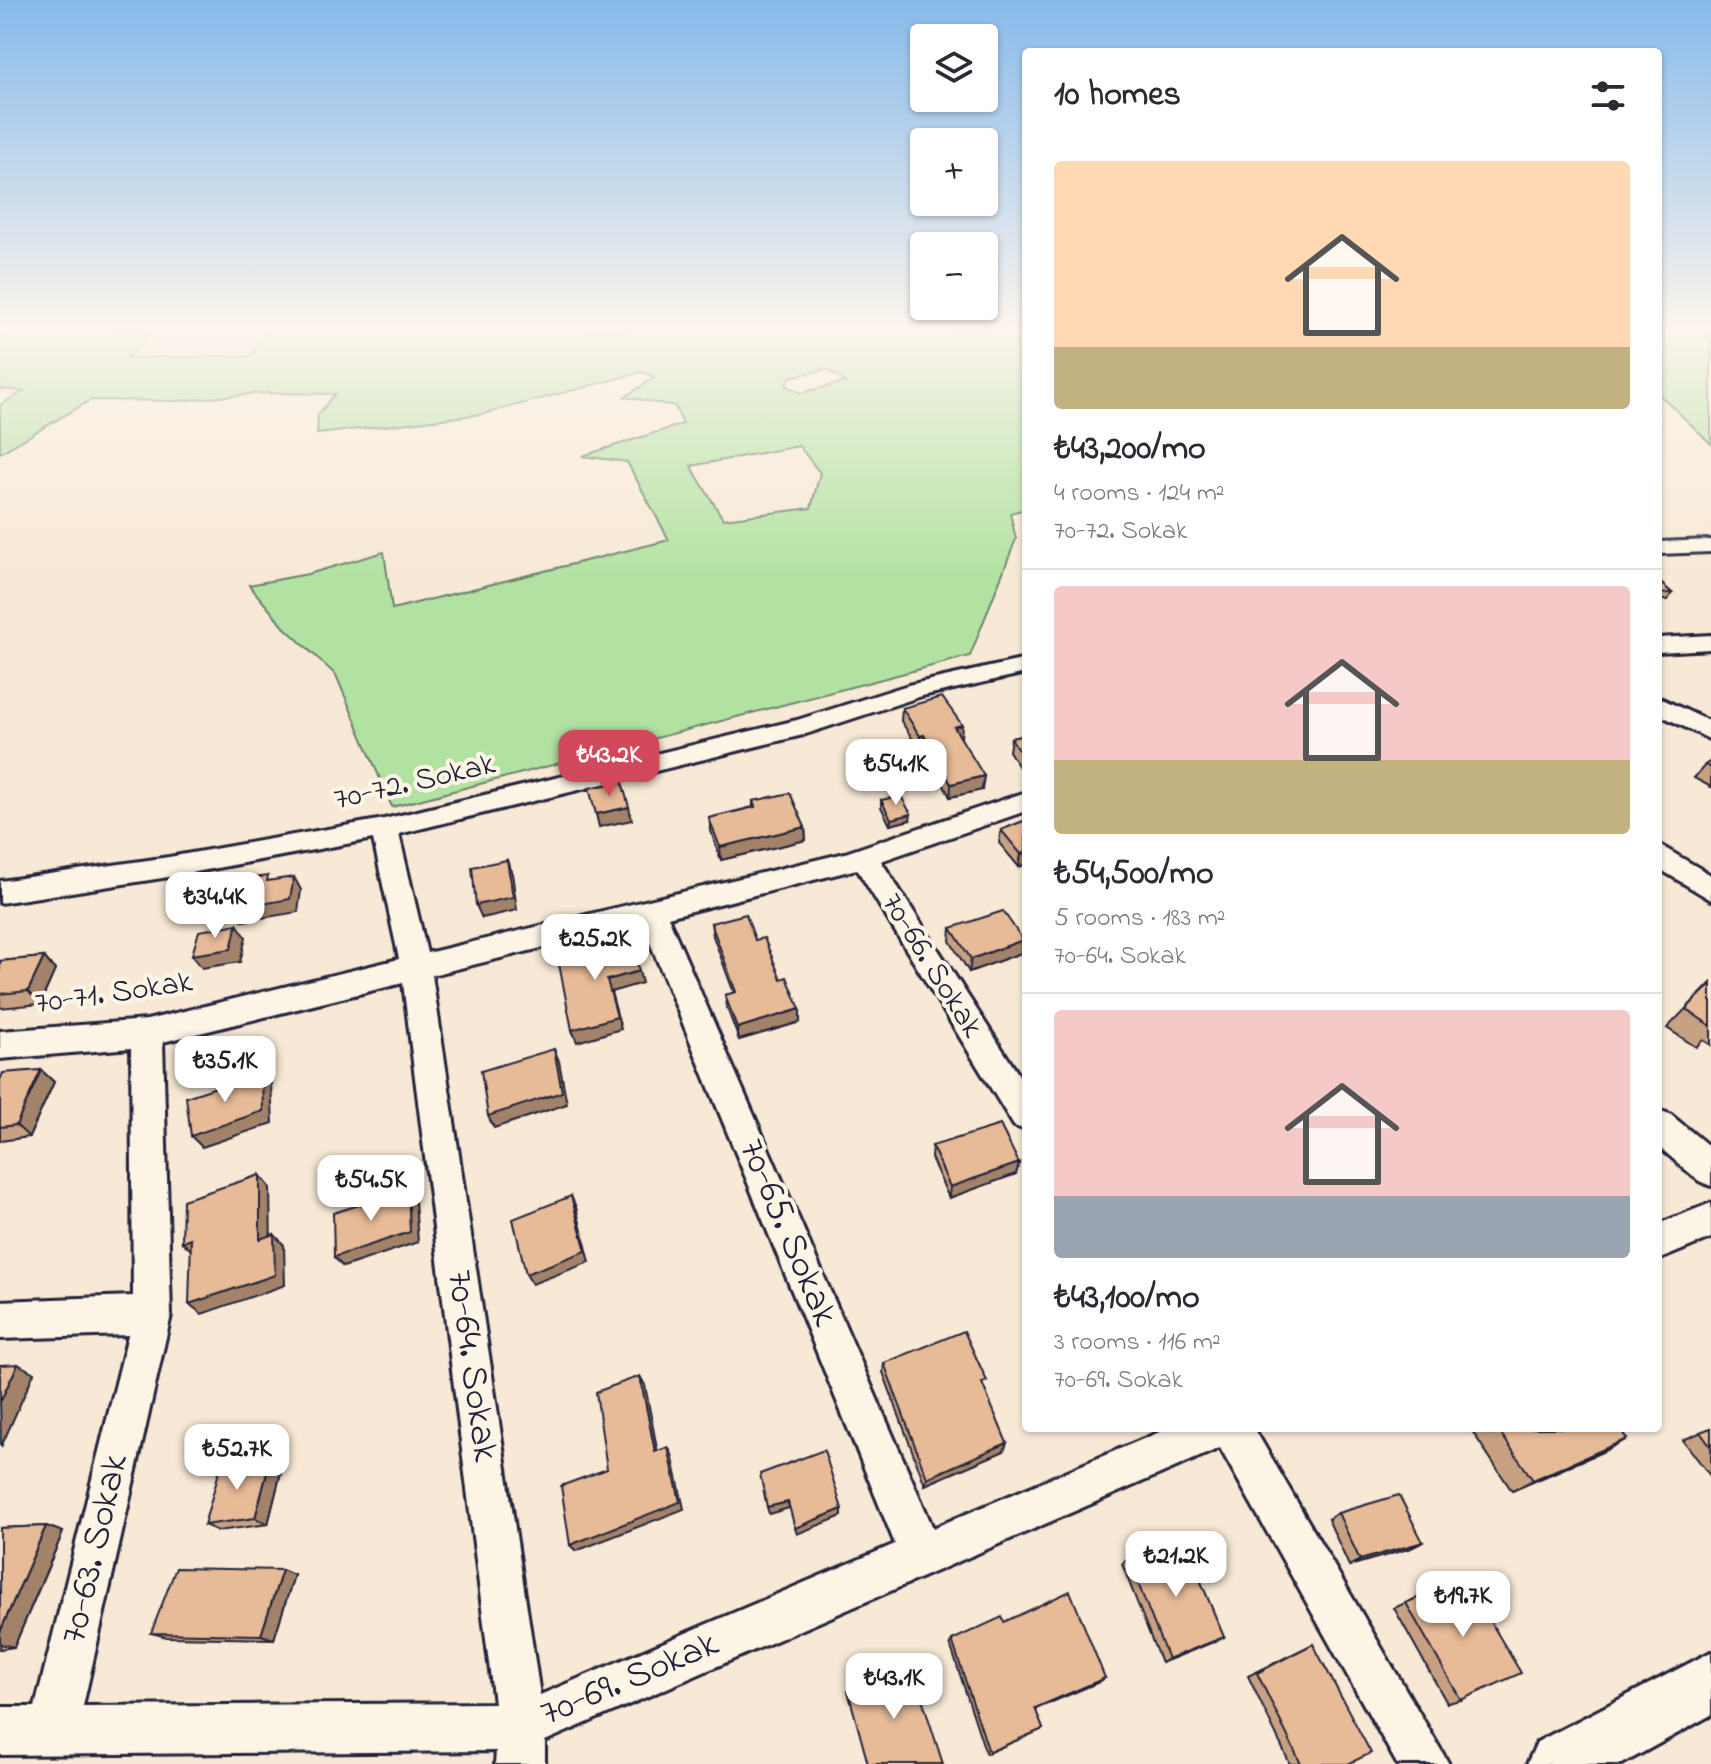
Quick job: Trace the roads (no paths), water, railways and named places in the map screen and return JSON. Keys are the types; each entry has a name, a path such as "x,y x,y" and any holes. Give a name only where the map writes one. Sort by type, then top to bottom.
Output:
{"street":[{"path":"1662,548 1711,546"},
{"path":"1662,645 1711,642"},
{"name":"70-72. Sokak","path":"0,892 169,867 384,828 803,727 916,690 1022,667"},
{"path":"1662,706 1711,732"},
{"name":"70-71. Sokak","path":"0,1045 147,1033 864,857 1022,802"},
{"name":"70-64. Sokak","path":"384,828 416,968 520,1745"},
{"name":"70-66. Sokak","path":"864,857 1022,1109"},
{"path":"1662,857 1711,889"},
{"name":"70-65. Sokak","path":"651,911 922,1555"},
{"name":"70-63. Sokak","path":"53,1731 152,1315 147,1033"},
{"path":"1662,1128 1711,1170"},
{"path":"1662,1240 1711,1220"},
{"path":"0,1320 152,1315"},
{"name":"70-69. Sokak","path":"0,1731 520,1745 922,1555 1209,1432"},
{"path":"1233,1432 1424,1764"},
{"path":"1559,1764 1711,1682"}]}
